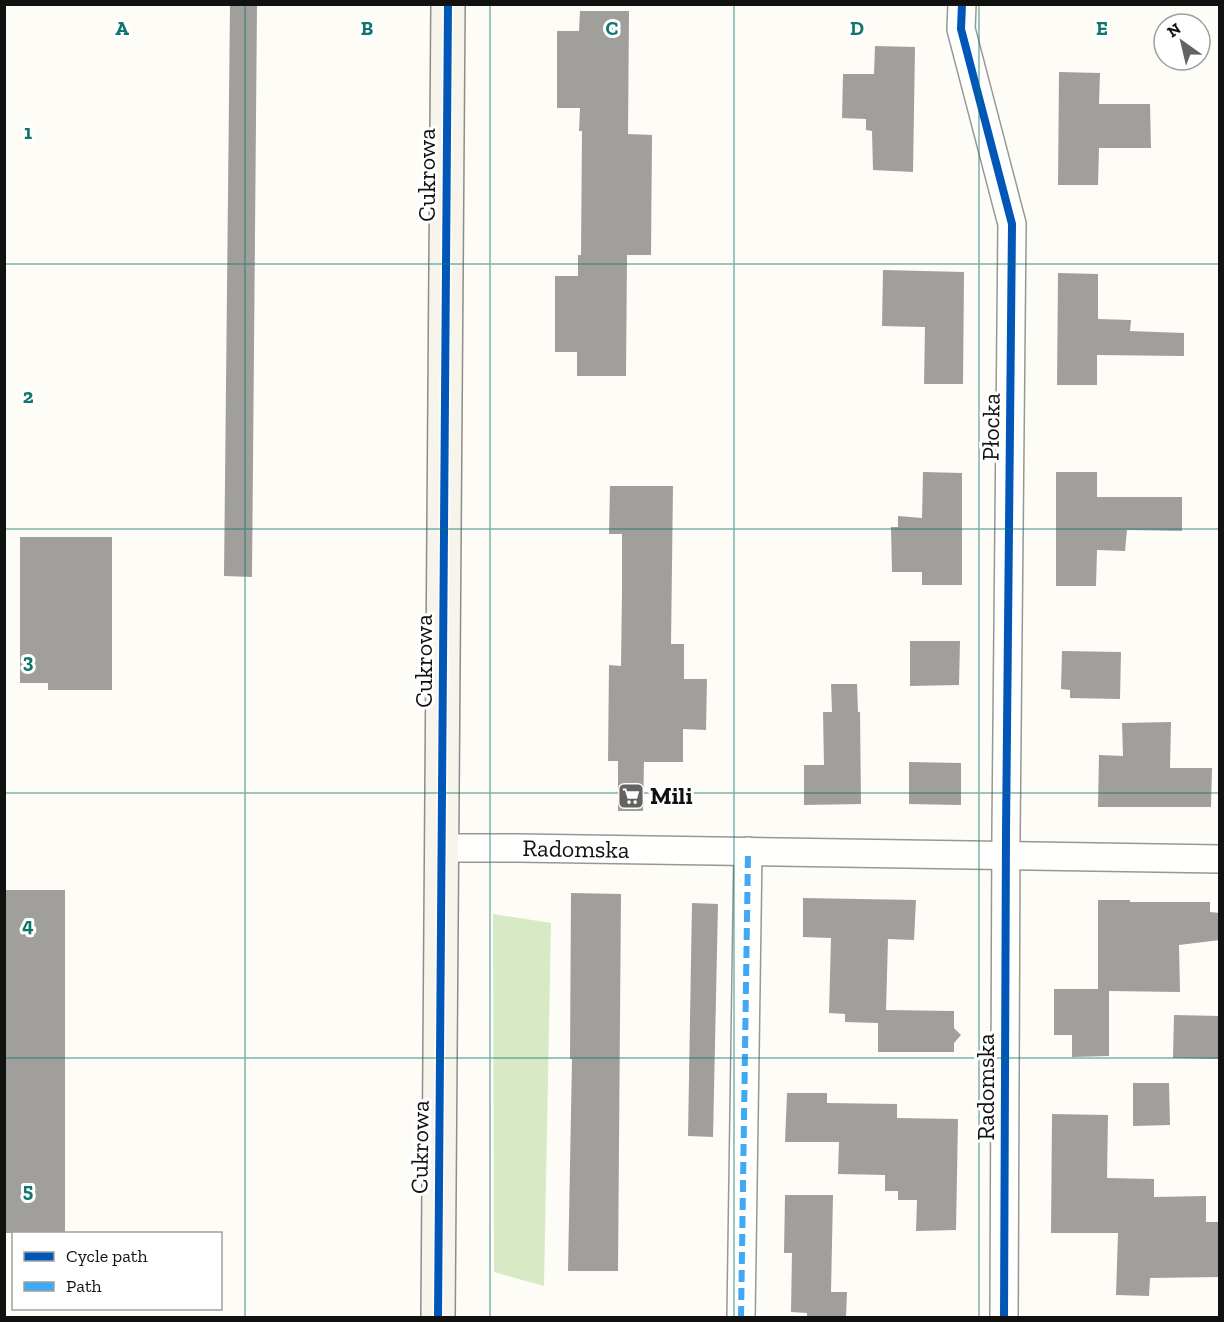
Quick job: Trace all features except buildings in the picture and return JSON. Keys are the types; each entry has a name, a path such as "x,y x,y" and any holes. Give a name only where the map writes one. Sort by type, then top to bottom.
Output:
{"street":[{"name":"Cukrowa","path":"438,1317 448,4"},
{"name":"Płocka","path":"962,4 961,29 1012,224 1006,857"},
{"name":"Radomska","path":"441,848 1220,859"},
{"path":"741,1317 748,851"},
{"name":"Radomska","path":"1004,1317 1006,857"}],"green space":[{"path":"493,914 551,923 544,1286 494,1272"}],"marked path":[{"path":"741,1318 748,851"}],"cycle path":[{"path":"438,1318 448,4"},
{"path":"962,4 961,29 1012,224 1004,1318"}],"place":[{"name":"Mili","path":"631,796"}]}
